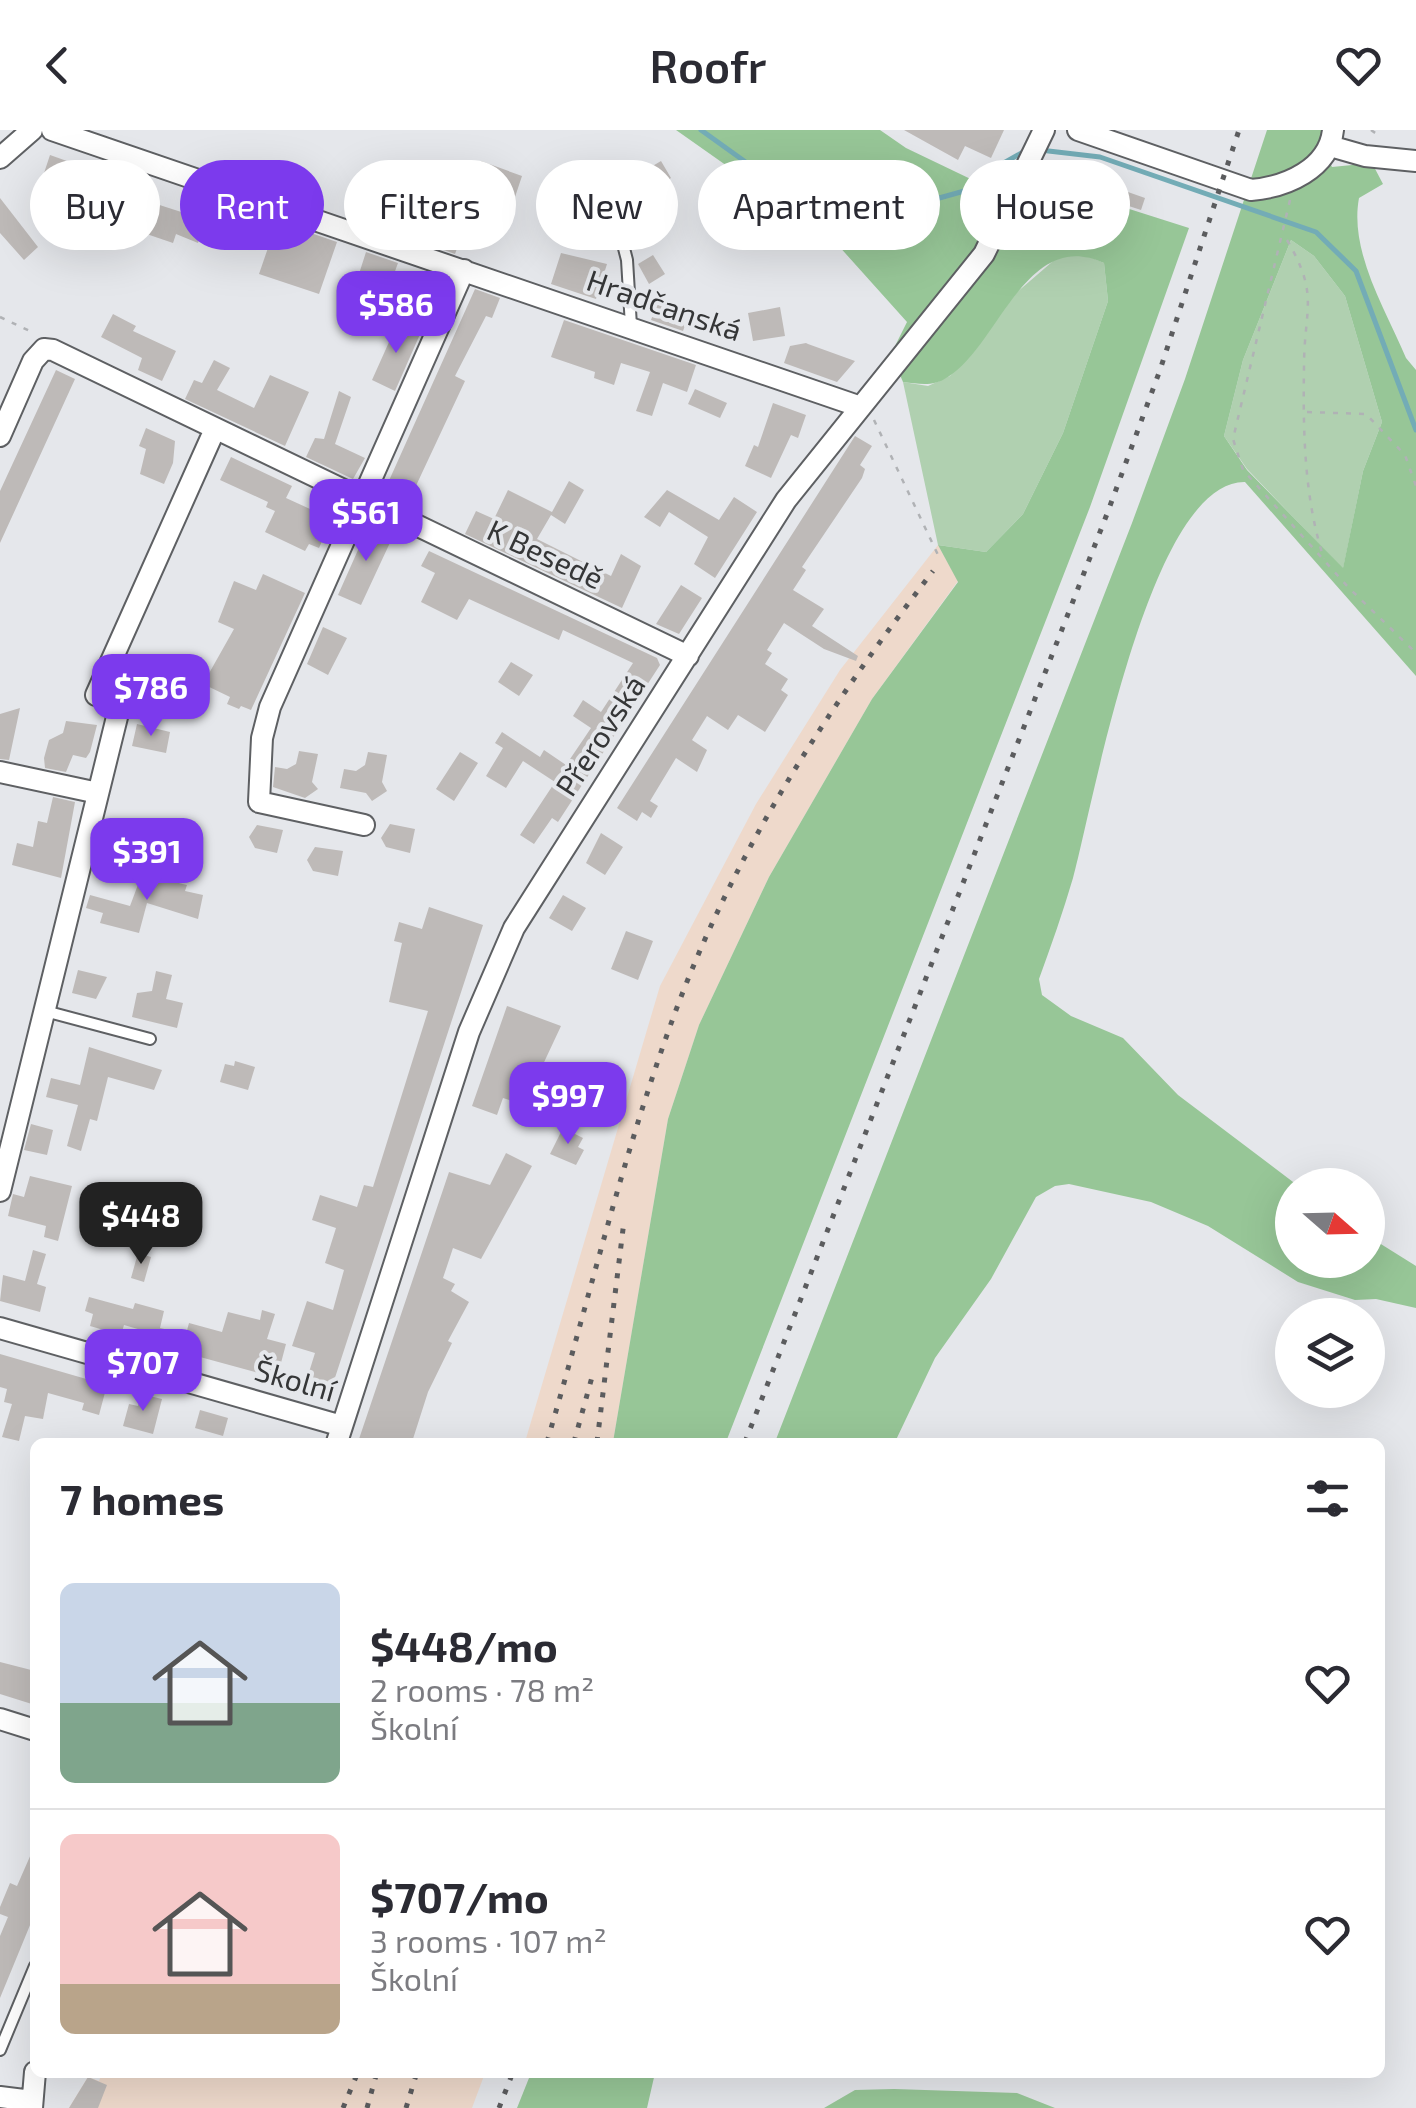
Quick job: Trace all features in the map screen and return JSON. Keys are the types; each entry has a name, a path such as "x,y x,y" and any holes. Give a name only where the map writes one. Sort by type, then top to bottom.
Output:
{"street":[{"path":"0,158 32,130"},
{"name":"Hradčanská","path":"52,130 858,406"},
{"path":"1078,130 1251,190 1294,178 1318,163 1332,138 1365,156 1416,161"},
{"name":"Přerovská","path":"339,1434 492,972 534,896 786,500 858,406 964,282 1030,164 1042,133"},
{"path":"364,825 263,804 256,794 270,707 464,270"},
{"path":"0,436 34,362 44,350"},
{"name":"K Besedě","path":"44,350 60,352 361,502 688,656"},
{"path":"96,695 215,430"},
{"path":"0,1192 118,714"},
{"path":"0,772 98,793"},
{"name":"Školní","path":"0,1328 339,1434"},
{"path":"0,1719 30,1728"},
{"path":"0,2097 32,2105 34,2078"}],"lane":[{"path":"624,250 630,326"},
{"path":"44,1011 150,1039"},
{"path":"0,2050 30,1978"}],"path":[{"path":"1289,211 1233,439 1243,470 1416,653"},
{"path":"1285,236 1304,268 1311,295 1304,364 1310,514 1324,560"},
{"path":"0,317 36,334 44,350"},
{"path":"858,406 877,422 938,557"},
{"path":"1306,412 1366,414 1405,455 1416,486"}],"shaded area":[{"path":"938,545 958,581 872,699 769,877 699,1025 668,1119 614,1438 526,1438 660,986 756,804 840,670"},
{"path":"87,2078 483,2078 472,2108 69,2108"}],"green space":[{"path":"676,130 880,130 931,160 719,160"},
{"path":"1267,130 1322,130 1320,142 1332,167 1372,163 1383,184 1359,198 1359,239 1380,301 1406,358 1416,370 1416,676 1245,482 1211,495 1181,533 1154,587 1111,720 1073,878 1039,979 1042,995 1071,1016 1123,1038 1178,1095 1275,1168 1275,1268 1208,1226 1151,1202 1069,1184 1055,1186 1036,1197 991,1279 935,1358 897,1438 777,1438 1132,523 1185,379","holes":["1291,240 1314,256 1345,296 1382,422 1363,471 1343,568 1247,470 1224,436 1243,360"]},
{"path":"940,164 960,174 960,250 1130,250 1130,209 1189,228 1090,507 728,1438 614,1438 668,1119 699,1025 769,877 872,699 958,582 938,545 986,552 1023,514 1063,433 1108,301 1104,263 1077,256 1054,261 1034,275 966,361 948,377 932,384 903,382 891,354 907,322 842,250 940,250"},
{"path":"1291,240 1314,256 1345,296 1382,422 1363,471 1343,569 1247,469 1224,436 1243,360"},
{"path":"1083,254 1104,263 1108,301 1063,433 1023,514 986,552 938,545 903,382 928,386 950,376 1016,293 1059,256"},
{"path":"1385,1247 1416,1266 1416,1308 1385,1298 1349,1298 1292,1278 1385,1278"},
{"path":"529,2078 654,2078 647,2108 517,2108"},
{"path":"855,2090 1017,2093 1055,2108 824,2108"}],"building":[{"path":"904,130 1004,130 991,158 965,146 958,160"},
{"path":"1130,193 1145,198 1141,210 1130,206"},
{"path":"0,198 30,237 30,250 35,250 24,260 0,233"},
{"path":"160,205 180,212 180,236 176,234 173,243 160,239"},
{"path":"324,238 337,242 319,294 259,274 267,250 324,250"},
{"path":"366,252 398,263 389,288 358,277"},
{"path":"561,253 607,264 596,299 551,284"},
{"path":"653,255 665,274 649,284 638,264"},
{"path":"475,289 500,298 492,318 486,316 455,376 465,381 407,505 383,494"},
{"path":"659,298 691,309 683,331 651,320"},
{"path":"780,307 785,336 753,341 748,313"},
{"path":"113,314 136,326 133,331 176,351 162,381 138,370 142,358 101,337"},
{"path":"564,320 696,365 687,392 663,383 652,416 636,411 650,372 621,363 614,385 594,378 595,372 551,357"},
{"path":"398,322 421,332 395,391 372,380"},
{"path":"806,343 855,361 837,382 784,363 790,346"},
{"path":"214,360 230,368 217,390 254,408 270,375 309,392 285,446 185,399 194,380 202,383"},
{"path":"56,370 75,379 0,543 0,491"},
{"path":"695,389 727,403 720,418 688,404"},
{"path":"339,391 351,397 335,444 365,458 353,479 306,457 315,438 324,439"},
{"path":"773,403 806,415 798,438 791,435 771,478 745,466 754,445 758,447"},
{"path":"146,428 175,441 173,463 164,484 140,474 146,449 139,446"},
{"path":"855,436 872,446 860,465 865,469 862,478 802,567 806,570 793,590 824,609 812,626 858,656 856,661 824,649 784,623 767,650 772,653 765,664 788,679 781,690 788,695 765,732 738,715 728,730 707,716 692,740 707,750 697,772 676,758 650,801 658,806 651,818 642,812 637,821 617,808"},
{"path":"231,457 292,486 286,498 332,519 319,548 309,544 305,551 265,532 275,511 266,507 268,502 220,480"},
{"path":"569,481 584,490 565,524 551,515 537,539 611,576 621,554 641,566 622,608 465,534 476,511 494,519 508,490 552,512"},
{"path":"667,490 719,520 734,497 757,512 715,578 694,564 708,537 669,512 660,527 644,517"},
{"path":"370,523 394,534 361,605 338,595"},
{"path":"429,551 657,658 660,665 558,822 552,818 534,844 520,835 555,782 523,761 506,788 486,776 503,748 495,743 502,732 540,757 544,750 566,765 591,728 573,716 583,700 601,712 633,663 563,630 559,640 469,599 457,620 421,602 435,573 421,566"},
{"path":"263,574 305,593 251,710 241,706 239,709 227,704 230,697 203,684 234,629 218,622 234,581 256,590"},
{"path":"681,585 702,598 679,634 656,624"},
{"path":"323,627 347,638 328,675 307,664"},
{"path":"511,662 533,675 519,696 498,682"},
{"path":"20,708 9,760 0,759 0,714"},
{"path":"66,721 97,725 90,752 86,758 73,755 66,772 45,768 49,740 63,733"},
{"path":"137,724 170,732 166,753 132,746"},
{"path":"299,751 318,754 312,782 318,789 305,798 273,787 275,767 287,769 296,764"},
{"path":"368,752 387,755 382,782 387,791 372,801 366,793 340,788 344,769 356,771 365,765"},
{"path":"460,752 478,763 454,801 436,789"},
{"path":"53,797 75,802 61,878 12,865 17,843 33,847 38,821 47,823"},
{"path":"390,824 415,829 410,853 386,847 381,838"},
{"path":"257,825 283,830 277,853 255,848 249,837"},
{"path":"601,833 623,847 605,875 586,863"},
{"path":"315,847 343,851 338,876 313,871 307,860"},
{"path":"142,874 187,885 185,891 203,895 198,919 147,903 139,933 100,923 103,913 86,908 90,895 130,906"},
{"path":"563,895 586,908 572,931 549,918"},
{"path":"429,907 483,925 330,1393 305,1385 315,1353 292,1346 307,1301 333,1310 344,1270 325,1263 336,1228 312,1220 320,1195 357,1207 364,1185 373,1187 428,1011 389,1002 402,943 394,941 399,922 422,929"},
{"path":"626,931 653,941 638,980 611,969"},
{"path":"78,970 107,977 96,999 72,993"},
{"path":"156,971 172,975 166,999 183,1003 177,1028 132,1017 137,993 152,991"},
{"path":"507,1006 561,1026 524,1105 503,1098 497,1115 472,1106"},
{"path":"89,1047 162,1070 154,1090 108,1077 97,1121 90,1119 81,1151 67,1146 78,1105 46,1097 51,1078 80,1085"},
{"path":"235,1061 255,1067 248,1090 220,1082 225,1064 234,1066"},
{"path":"31,1124 53,1130 47,1155 24,1150"},
{"path":"563,1128 583,1138 578,1147 584,1150 576,1165 550,1154"},
{"path":"506,1153 532,1166 481,1259 453,1248 443,1278 455,1284 451,1291 469,1302 448,1341 452,1343 428,1392 413,1438 359,1438 449,1172 490,1185"},
{"path":"30,1176 72,1186 58,1241 44,1237 46,1226 8,1216 13,1194 24,1197"},
{"path":"33,1250 46,1254 37,1284 46,1287 40,1312 0,1301 3,1275 25,1281"},
{"path":"138,1253 151,1257 144,1282 131,1278"},
{"path":"89,1297 133,1309 135,1303 164,1311 160,1328 186,1334 189,1323 222,1332 228,1312 260,1320 262,1310 275,1314 267,1339 286,1344 277,1378 145,1342 148,1332 124,1325 121,1335 90,1326 93,1314 85,1311"},
{"path":"0,1354 107,1385 99,1415 82,1410 84,1403 48,1393 43,1419 25,1416 19,1441 2,1437 12,1404 4,1402 7,1389 0,1387"},
{"path":"141,1394 162,1399 153,1434 123,1426 129,1404 138,1406"},
{"path":"200,1410 228,1418 223,1436 195,1428"},
{"path":"0,1662 30,1670 30,1703 0,1694"},
{"path":"30,1856 30,1925 0,1998 0,1936 8,1917 0,1914 0,1907 10,1883 17,1886"},
{"path":"87,2078 107,2085 98,2108 69,2108"}],"waterway":[{"path":"701,130 797,199 842,218 875,216 975,188 1002,164 1025,151"},
{"path":"1040,150 1100,157 1316,232 1356,271 1416,430"}],"railway":[{"path":"747,1438 1107,514 1160,370 1239,130"},
{"path":"548,1438 637,1125 696,960 723,900 785,786 856,677 933,571"},
{"path":"597,1438 624,1221"},
{"path":"575,1438 592,1377"},
{"path":"343,2108 356,2078"},
{"path":"367,2108 375,2078"},
{"path":"406,2108 415,2078"},
{"path":"499,2108 511,2078"}]}
